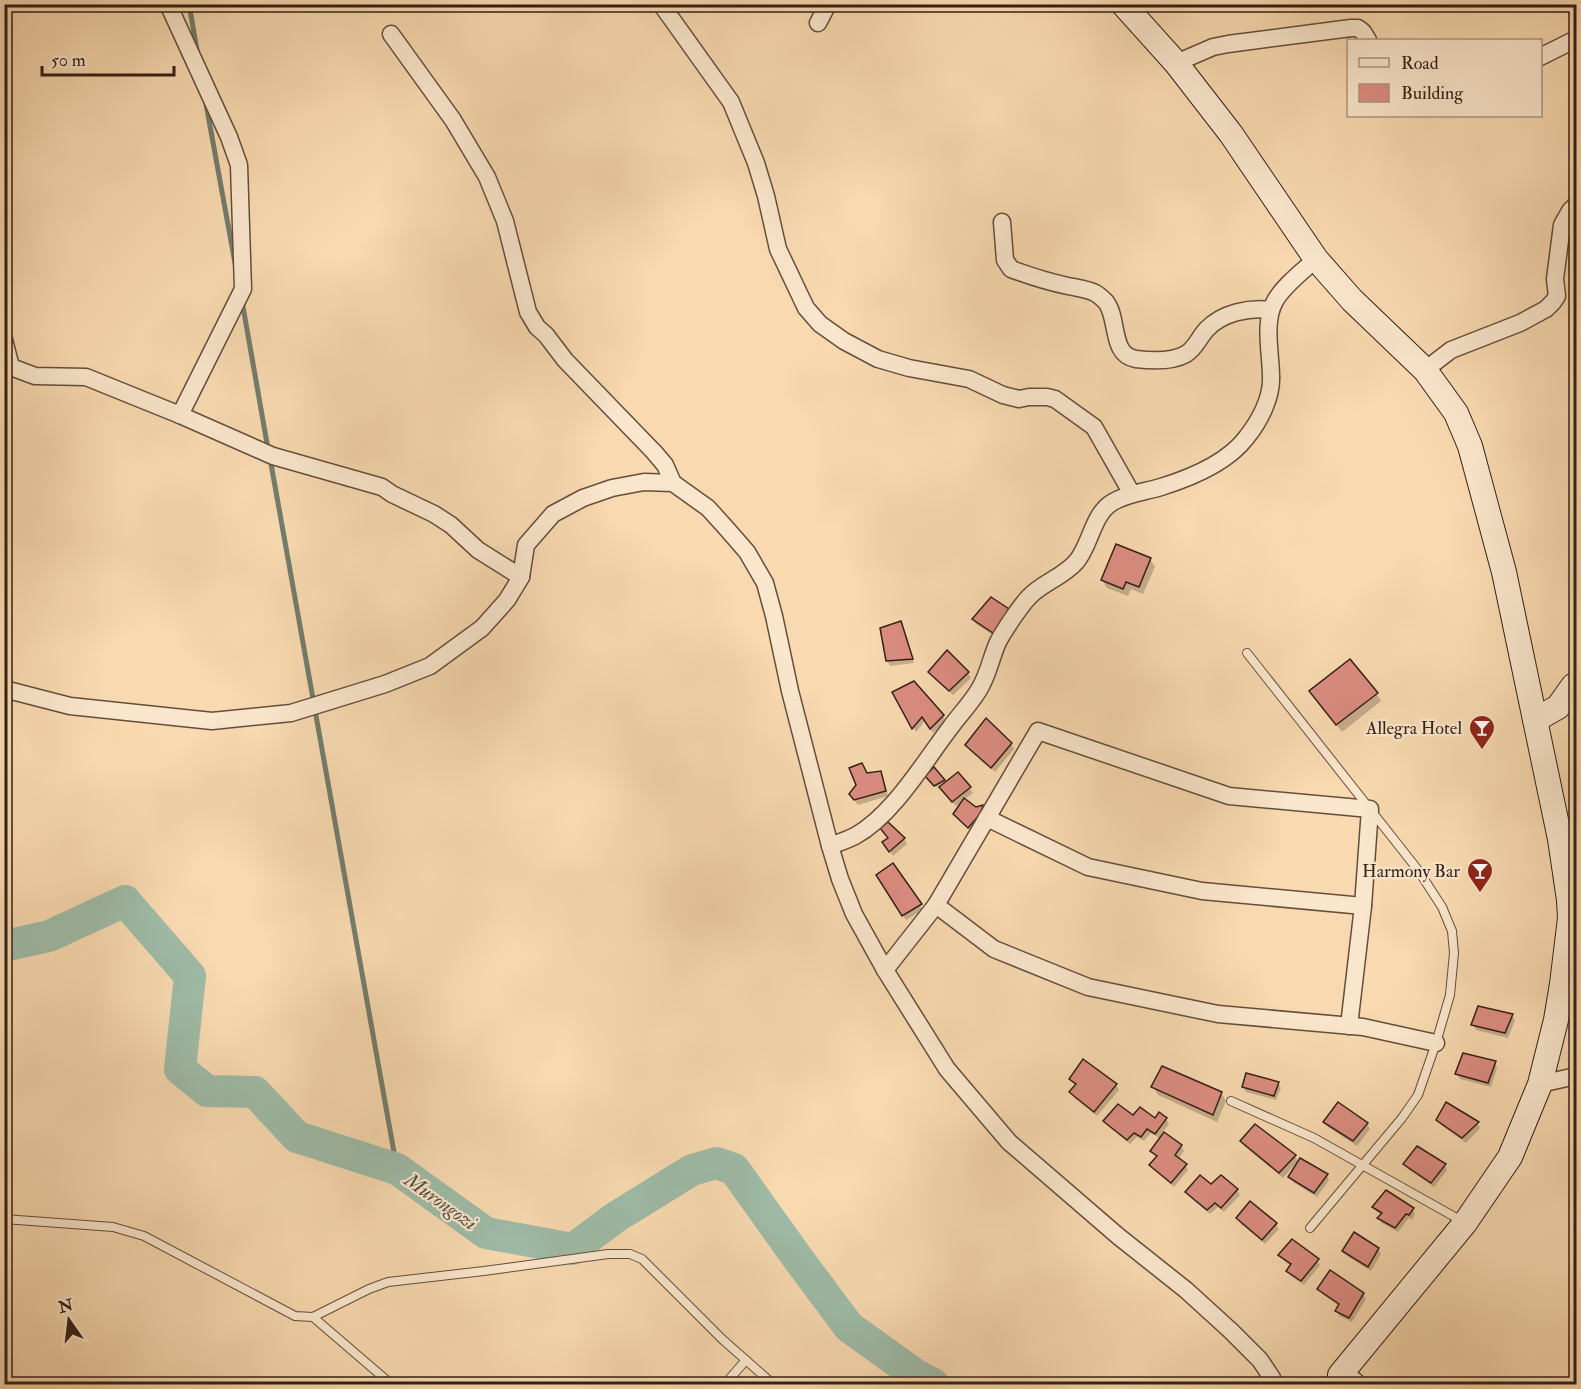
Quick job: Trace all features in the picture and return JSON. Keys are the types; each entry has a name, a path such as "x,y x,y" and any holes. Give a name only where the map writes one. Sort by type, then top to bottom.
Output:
{"street":[{"path":"168,4 225,127 239,165 243,289 180,415"},
{"path":"661,4 731,102 756,163 778,249 806,308 820,324 844,342 878,358 909,368 969,379 1003,395 1019,399 1047,397 1055,399 1094,427 1132,494"},
{"path":"818,23 828,4"},
{"path":"1123,4 1176,63 1231,134 1316,259 1352,300 1425,370 1456,412 1470,446 1504,572 1560,838 1569,900 1569,918 1556,1020 1540,1084 1510,1157 1465,1223 1342,1381"},
{"path":"1176,63 1221,46 1338,29 1358,28 1367,39"},
{"path":"391,34 453,120 487,177 505,221 528,312 537,327 565,360 654,452 665,465 673,483 708,508 727,529 747,552 765,583 790,691 840,879 854,914 885,970 947,1069 1009,1142 1118,1236 1186,1290 1231,1331 1260,1360 1274,1384"},
{"path":"1542,56 1576,39"},
{"path":"1425,370 1451,350 1520,323 1546,309 1553,302 1557,296 1555,279 1562,225 1576,205"},
{"path":"1002,222 1005,260 1011,269 1098,295 1112,313 1120,349 1126,356 1136,359 1172,360 1187,354 1207,329 1220,320 1247,309 1271,309"},
{"path":"830,846 856,835 888,809 982,686 999,640 1028,598 1076,562 1103,511 1112,502 1185,479 1222,460 1245,440 1268,400 1272,379 1268,343 1271,309 1280,294 1316,259"},
{"path":"4,340 11,367 35,376 86,377 273,456 382,487 451,525 478,550 521,577"},
{"path":"4,689 70,706 212,721 291,714 385,684 430,666 482,628 507,600 521,577 526,544 553,514 583,498 612,488 644,482 673,483"},
{"path":"1535,720 1558,707 1576,684"},
{"path":"885,970 936,905 1038,731 1229,796 1370,809 1363,906 1348,1026"},
{"path":"987,818 1088,867 1202,891 1363,906"},
{"path":"936,905 994,950 1088,987 1218,1014 1363,1027 1436,1043"},
{"path":"1540,1084 1576,1076"}],"lane":[{"path":"1246,653 1418,870 1442,907 1452,931 1455,952 1450,995 1418,1095 1402,1118 1310,1228"},
{"path":"1231,1101 1314,1138 1465,1223"},
{"path":"4,1219 113,1227 144,1236 295,1316 313,1317 388,1282 608,1254 630,1254 642,1259 722,1339 773,1384"},
{"path":"313,1317 391,1384"},
{"path":"725,1384 746,1360"}],"building":[{"path":"1116,544 1151,558 1139,587 1126,582 1123,589 1101,580"},
{"path":"991,597 1012,611 996,635 972,619"},
{"path":"901,621 913,659 886,661 880,628"},
{"path":"947,650 969,672 949,691 928,672"},
{"path":"1350,659 1378,693 1336,725 1309,691"},
{"path":"914,681 944,715 930,729 922,717 912,729 892,692"},
{"path":"986,718 1012,743 991,768 965,745"},
{"path":"862,763 867,773 881,771 886,791 854,800 849,794 856,785 849,768"},
{"path":"934,767 945,780 934,786 925,776"},
{"path":"958,772 971,787 952,802 939,787"},
{"path":"964,798 976,807 983,805 981,813 968,828 953,814"},
{"path":"888,822 905,838 889,852 882,842 888,838 880,828"},
{"path":"893,863 922,904 902,916 876,875"},
{"path":"1478,1006 1513,1014 1505,1033 1471,1025"},
{"path":"1463,1053 1496,1061 1488,1083 1455,1074"},
{"path":"1083,1059 1117,1084 1094,1112 1069,1092 1076,1084 1069,1079"},
{"path":"1162,1066 1222,1092 1213,1115 1151,1087"},
{"path":"1246,1073 1279,1082 1274,1096 1242,1087"},
{"path":"1338,1102 1368,1123 1353,1141 1323,1122"},
{"path":"1446,1102 1479,1122 1462,1138 1436,1120"},
{"path":"1118,1104 1133,1115 1140,1107 1155,1118 1159,1112 1167,1118 1155,1134 1147,1129 1141,1137 1134,1133 1127,1140 1103,1121"},
{"path":"1255,1124 1296,1155 1279,1173 1240,1141"},
{"path":"1164,1132 1182,1145 1175,1155 1187,1164 1171,1183 1149,1165 1157,1156 1150,1151"},
{"path":"1417,1146 1446,1164 1431,1183 1403,1164"},
{"path":"1300,1158 1328,1174 1314,1193 1288,1177"},
{"path":"1200,1175 1211,1184 1221,1175 1238,1189 1221,1208 1215,1203 1207,1210 1185,1192"},
{"path":"1386,1190 1414,1208 1395,1228 1377,1218 1382,1213 1372,1207"},
{"path":"1250,1201 1277,1223 1262,1240 1236,1218"},
{"path":"1354,1232 1379,1248 1368,1267 1342,1251"},
{"path":"1292,1239 1319,1259 1301,1281 1286,1271 1291,1264 1278,1255"},
{"path":"1330,1270 1364,1293 1349,1318 1335,1311 1339,1304 1317,1289"}],"waterway":[{"path":"189,4 197,50"},
{"path":"206,104 235,263"},
{"path":"242,301 268,449"},
{"path":"270,458 397,1169"},
{"name":"Murongozi","path":"4,946 49,936 125,901 190,976 180,1069 207,1091 255,1092 297,1137 397,1169 486,1233 573,1249 616,1217 692,1170 716,1163 734,1169 849,1327 916,1375 933,1384"}],"place":[{"name":"Allegra Hotel","path":"1482,751"},
{"name":"Harmony Bar","path":"1480,894"}]}
